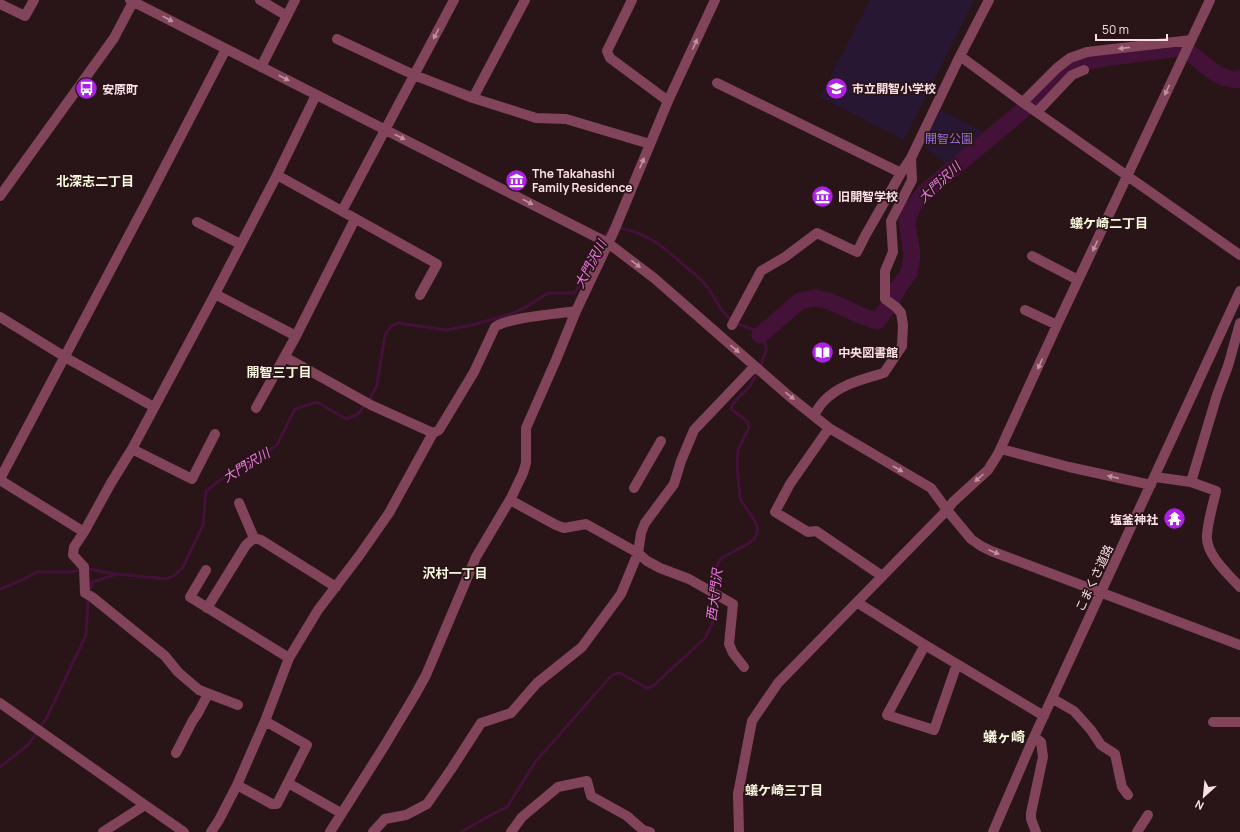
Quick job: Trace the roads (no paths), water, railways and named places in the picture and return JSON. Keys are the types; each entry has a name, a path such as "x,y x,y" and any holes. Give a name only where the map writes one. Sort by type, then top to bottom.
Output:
{"street":[{"path":"0,4 25,16 34,0"},
{"path":"260,0 287,16"},
{"path":"261,66 296,0"},
{"path":"342,211 454,0"},
{"path":"473,98 524,0"},
{"path":"632,0 607,51 608,55 668,101"},
{"path":"330,832 415,695 426,674 476,557 510,500 523,473 526,463 526,428 604,241 615,228 668,101 715,0"},
{"path":"733,323 761,271 785,257 817,233 857,252 911,158 960,56 989,0"},
{"path":"739,832 738,794 752,721 778,683 858,603 953,502 988,470 1001,449 1057,325 1210,0"},
{"path":"0,196 114,38 132,1 604,241 654,278 829,428 931,488 971,539 981,546 1240,645"},
{"path":"337,39 414,75 473,98 536,118 566,119 650,144"},
{"path":"1024,103 1057,68 1075,56 1087,52 1187,47"},
{"path":"84,532 0,480 226,49"},
{"path":"960,56 1035,111 1240,255"},
{"path":"1035,111 1072,75 1084,70"},
{"path":"717,83 901,174"},
{"path":"238,705 199,690 178,672 165,656 90,596 85,594 84,567 73,555 74,547 132,449 215,294 277,175 316,95"},
{"path":"814,415 823,402 837,391 856,381 884,373 902,346 903,325 901,313 896,307 885,300 885,271 893,252 891,221 912,180 911,158"},
{"path":"277,175 437,264 420,295"},
{"path":"256,408 296,336 355,219"},
{"path":"197,222 240,244"},
{"path":"1032,256 1078,280"},
{"name":"こまくさ道路","path":"993,832 1034,737 1053,699 1240,292"},
{"path":"215,294 296,336"},
{"path":"1025,310 1057,325"},
{"path":"211,832 237,785 265,721 289,658 318,610 389,513 433,433 439,430 474,372 495,327 500,323 515,320 576,311"},
{"path":"0,317 65,357 154,407"},
{"path":"1191,482 1240,323"},
{"path":"285,357 367,403 433,433"},
{"path":"373,832 385,819 406,815 427,804 481,723 511,713 537,683 582,647 621,594 638,553 641,533 645,523 674,484 686,448 694,430 758,368"},
{"path":"829,428 790,484 775,512 808,532 816,531 882,576"},
{"path":"132,449 192,479 214,434"},
{"path":"634,488 661,442"},
{"path":"1001,449 1069,467 1153,481 1191,482 1216,491 1207,536 1209,546 1214,556 1240,587"},
{"path":"510,500 564,528 586,524 638,553 647,561 660,568 689,579 733,604 730,644 733,653 744,667"},
{"path":"239,503 254,538"},
{"path":"254,538 261,540 336,586"},
{"path":"207,608 246,545 254,538"},
{"path":"206,570 190,597 289,658"},
{"path":"858,603 1044,716"},
{"path":"925,645 887,715 934,730 957,664"},
{"path":"176,753 208,694"},
{"path":"1053,699 1074,711 1091,730 1101,745 1115,754 1122,787 1128,795"},
{"path":"0,703 184,832"},
{"path":"237,785 272,804 277,804 307,746 265,721"},
{"path":"1213,722 1240,722"},
{"path":"1034,737 1041,742 1043,757 1030,819 1036,832"},
{"path":"511,832 522,817 558,787 587,781 591,796 627,816 645,831"},
{"path":"288,783 341,813"},
{"path":"103,832 145,805"},
{"path":"1137,832 1148,815"}],"waterway":[{"name":"大門沢川","path":"760,335 800,301 815,298 829,301 877,321 890,305 896,291 909,273 912,255 907,222 912,208 925,192 1035,100 1069,68 1085,62 1112,57 1179,48 1190,53 1215,73 1226,78 1237,80 1240,78"},
{"name":"大門沢川","path":"369,401 377,385 385,335 391,326 398,323 446,330 472,325 511,314 526,307 548,293 575,293 606,234 610,228 613,228"},
{"name":"大門沢川","path":"618,228 647,237 671,254 703,282 721,309 732,320"},
{"name":"西大門沢","path":"461,832 507,807 536,761 612,675 620,673 647,688 653,686 705,638 712,624 715,607 715,570 719,561 723,557 748,544 755,538 758,530 756,523 740,499 737,464 738,450 749,428 748,422 731,409 734,402 750,386 760,368 766,351 766,346 760,335 754,330 736,323"},
{"name":"大門沢川","path":"0,767 28,745 46,719 86,635 88,602 92,582 117,574 166,579 175,575 183,567 203,525 206,491 223,478 261,457 277,445 295,409 317,402 346,419 358,414 365,405"},
{"path":"88,569 116,574"},
{"path":"0,589 37,572 69,572 82,570"}],"place":[{"name":"市立開智小学校","path":"836,88"},
{"name":"安原町","path":"86,89"},
{"name":"The Takahashi Family Residence","path":"516,180"},
{"name":"旧開智学校","path":"823,196"},
{"name":"中央図書館","path":"823,352"},
{"name":"塩釜神社","path":"1174,519"}],"district":[{"name":"北深志二丁目","path":"95,181"},
{"name":"蟻ケ崎二丁目","path":"1109,223"},
{"name":"開智三丁目","path":"279,372"},
{"name":"沢村一丁目","path":"455,573"},
{"name":"蟻ヶ崎","path":"1004,736"},
{"name":"蟻ケ崎三丁目","path":"784,790"}],"park label":[{"name":"開智公園","path":"949,138"}]}
